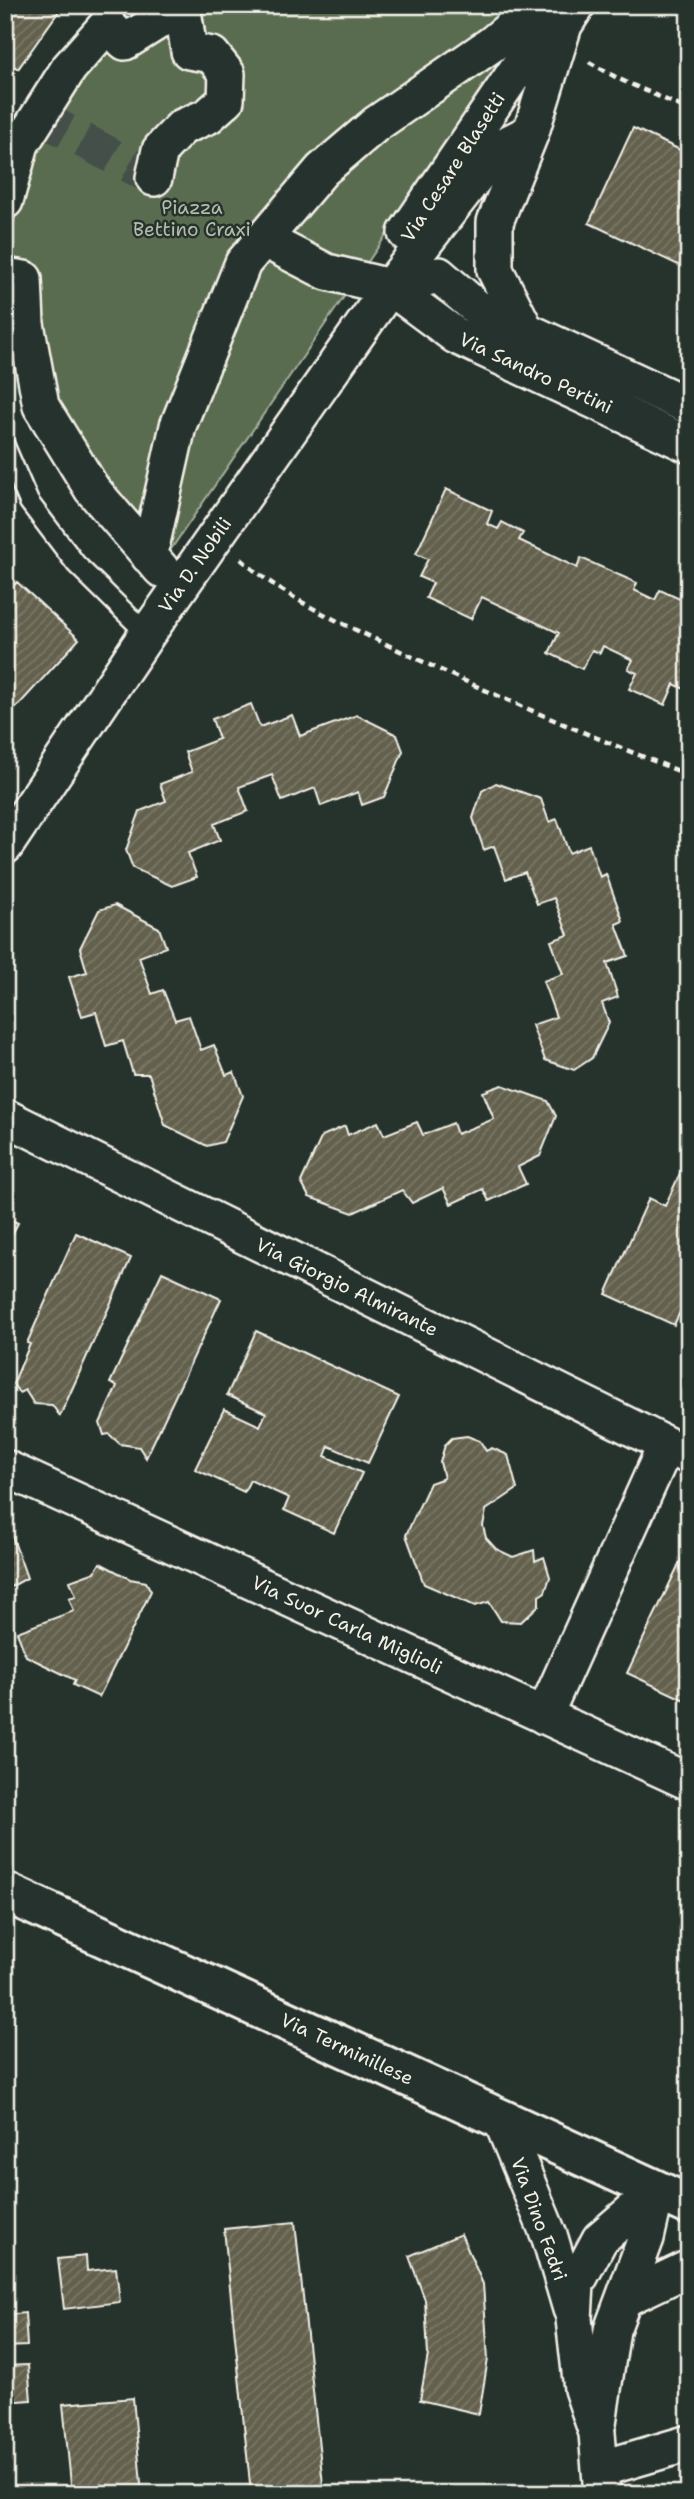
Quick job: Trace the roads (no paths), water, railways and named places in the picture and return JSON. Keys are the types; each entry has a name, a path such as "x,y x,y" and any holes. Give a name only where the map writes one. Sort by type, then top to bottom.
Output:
{"main road":[{"name":"Via Terminillese","path":"5,1892 673,2197"}],"street":[{"path":"149,556 178,426 243,263 321,170 376,124 492,44 531,7 570,15 531,132 518,158 495,222 495,270 526,331"},
{"path":"5,201 13,140 69,68 107,25 125,42 184,11 189,51 212,55 227,74 226,100 208,116 182,127 160,150 154,178"},
{"name":"Via Cesare Blasetti","path":"390,288 403,236 522,62 570,15"},
{"name":"Via Cesare Blasetti","path":"390,288 497,149 531,132"},
{"path":"263,239 327,272 390,288"},
{"name":"Via Sandro Pertini","path":"390,288 439,275 477,308 689,407"},
{"path":"5,276 24,279 26,324 41,407 92,489 179,589"},
{"name":"Via Sandro Pertini","path":"390,288 456,336 689,445"},
{"name":"Via D. Nobili","path":"5,846 147,634 390,288"},
{"name":"Via Giorgio Almirante","path":"5,1117 678,1451"},
{"path":"544,1716 678,1451"},
{"name":"Via Suor Carla Miglioli","path":"5,1468 689,1782"},
{"name":"Via Dino Fedri","path":"501,2119 550,2238 574,2319"},
{"name":"Via Dino Fedri","path":"601,2482 597,2433 612,2330 646,2238 673,2197"},
{"name":"Via Dino Fedri","path":"597,2433 582,2389 574,2319 576,2284 600,2239 673,2197"},
{"path":"626,2298 689,2268"},
{"path":"601,2482 689,2444"}],"lane":[{"path":"5,446 29,502 68,554 147,634"}],"tunnel":[{"path":"34,123 49,122 170,187"}],"park label":[{"name":"Piazza Bettino Craxi","path":"192,218"}]}
